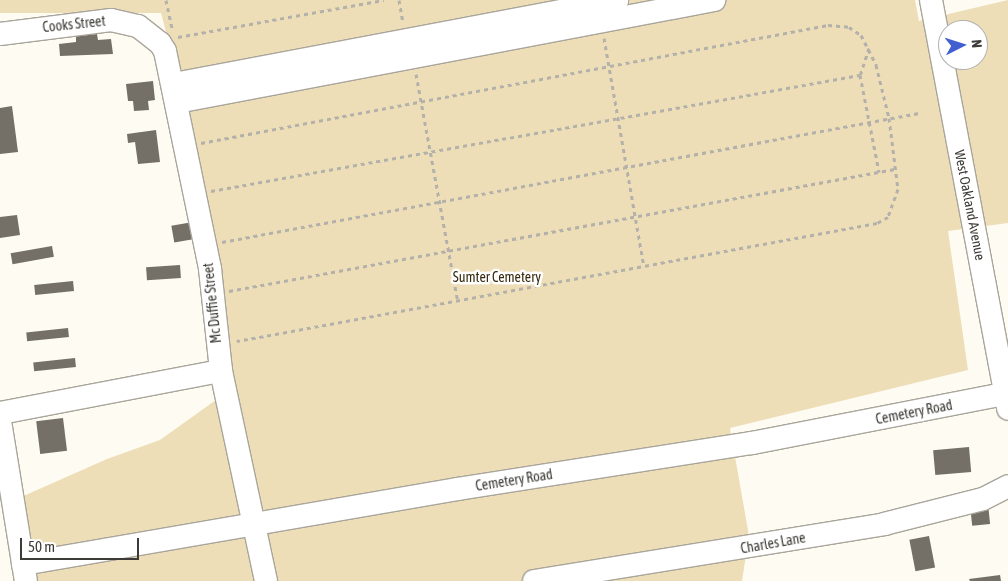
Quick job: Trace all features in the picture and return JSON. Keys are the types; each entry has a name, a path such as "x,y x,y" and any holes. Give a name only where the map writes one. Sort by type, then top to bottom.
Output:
{"street":[{"path":"175,93 410,48 617,0"},
{"path":"410,48 601,22 714,0"},
{"name":"West Oakland Avenue","path":"931,0 1007,402"},
{"name":"Cooks Street","path":"0,34 111,20 138,26 147,32"},
{"name":"Mc Duffie Street","path":"147,32 165,51 175,93 210,269 221,371 266,581"},
{"path":"0,413 221,371"},
{"name":"Cemetery Road","path":"25,572 254,525 1007,402"},
{"path":"0,421 25,572"},
{"name":"Charles Lane","path":"534,581 884,524 983,499 1008,486"}],"path":[{"path":"174,38 384,0"},
{"path":"399,0 421,103 458,302"},
{"path":"601,22 644,266"},
{"path":"196,144 828,25 849,27 861,36 869,48 889,118 898,189 888,216 877,223 237,344"},
{"path":"869,48 860,75 879,172"},
{"path":"206,192 618,120 860,75"},
{"path":"216,243 919,113"},
{"path":"226,291 636,219 895,169"}],"green space":[{"name":"Sumter Cemetery","path":"0,0 915,0 919,21 1008,0 1008,223 948,231 968,370 730,428 749,536 742,581 34,581 19,498 107,459 160,440 234,387 191,127 161,13 0,13"}],"building":[{"path":"97,34 98,40 111,39 113,54 60,56 59,44 76,42 76,36"},
{"path":"153,81 155,100 148,101 149,110 134,111 133,101 128,101 126,84"},
{"path":"12,106 18,152 0,154 0,108"},
{"path":"156,130 160,162 138,164 135,142 128,143 127,134"},
{"path":"17,215 20,235 0,238 0,217"},
{"path":"193,222 196,239 174,243 171,226"},
{"path":"52,246 54,257 13,264 11,253"},
{"path":"180,265 181,278 147,280 146,267"},
{"path":"73,281 74,291 35,295 34,285"},
{"path":"68,328 69,337 27,341 26,332"},
{"path":"75,358 76,367 34,371 33,362"},
{"path":"63,418 67,451 40,454 36,421"},
{"path":"969,447 971,472 935,475 933,450"},
{"path":"988,504 990,524 972,526 970,506"},
{"path":"929,536 935,567 915,571 909,540"},
{"path":"1000,575 1001,581 970,581 969,579"}]}
